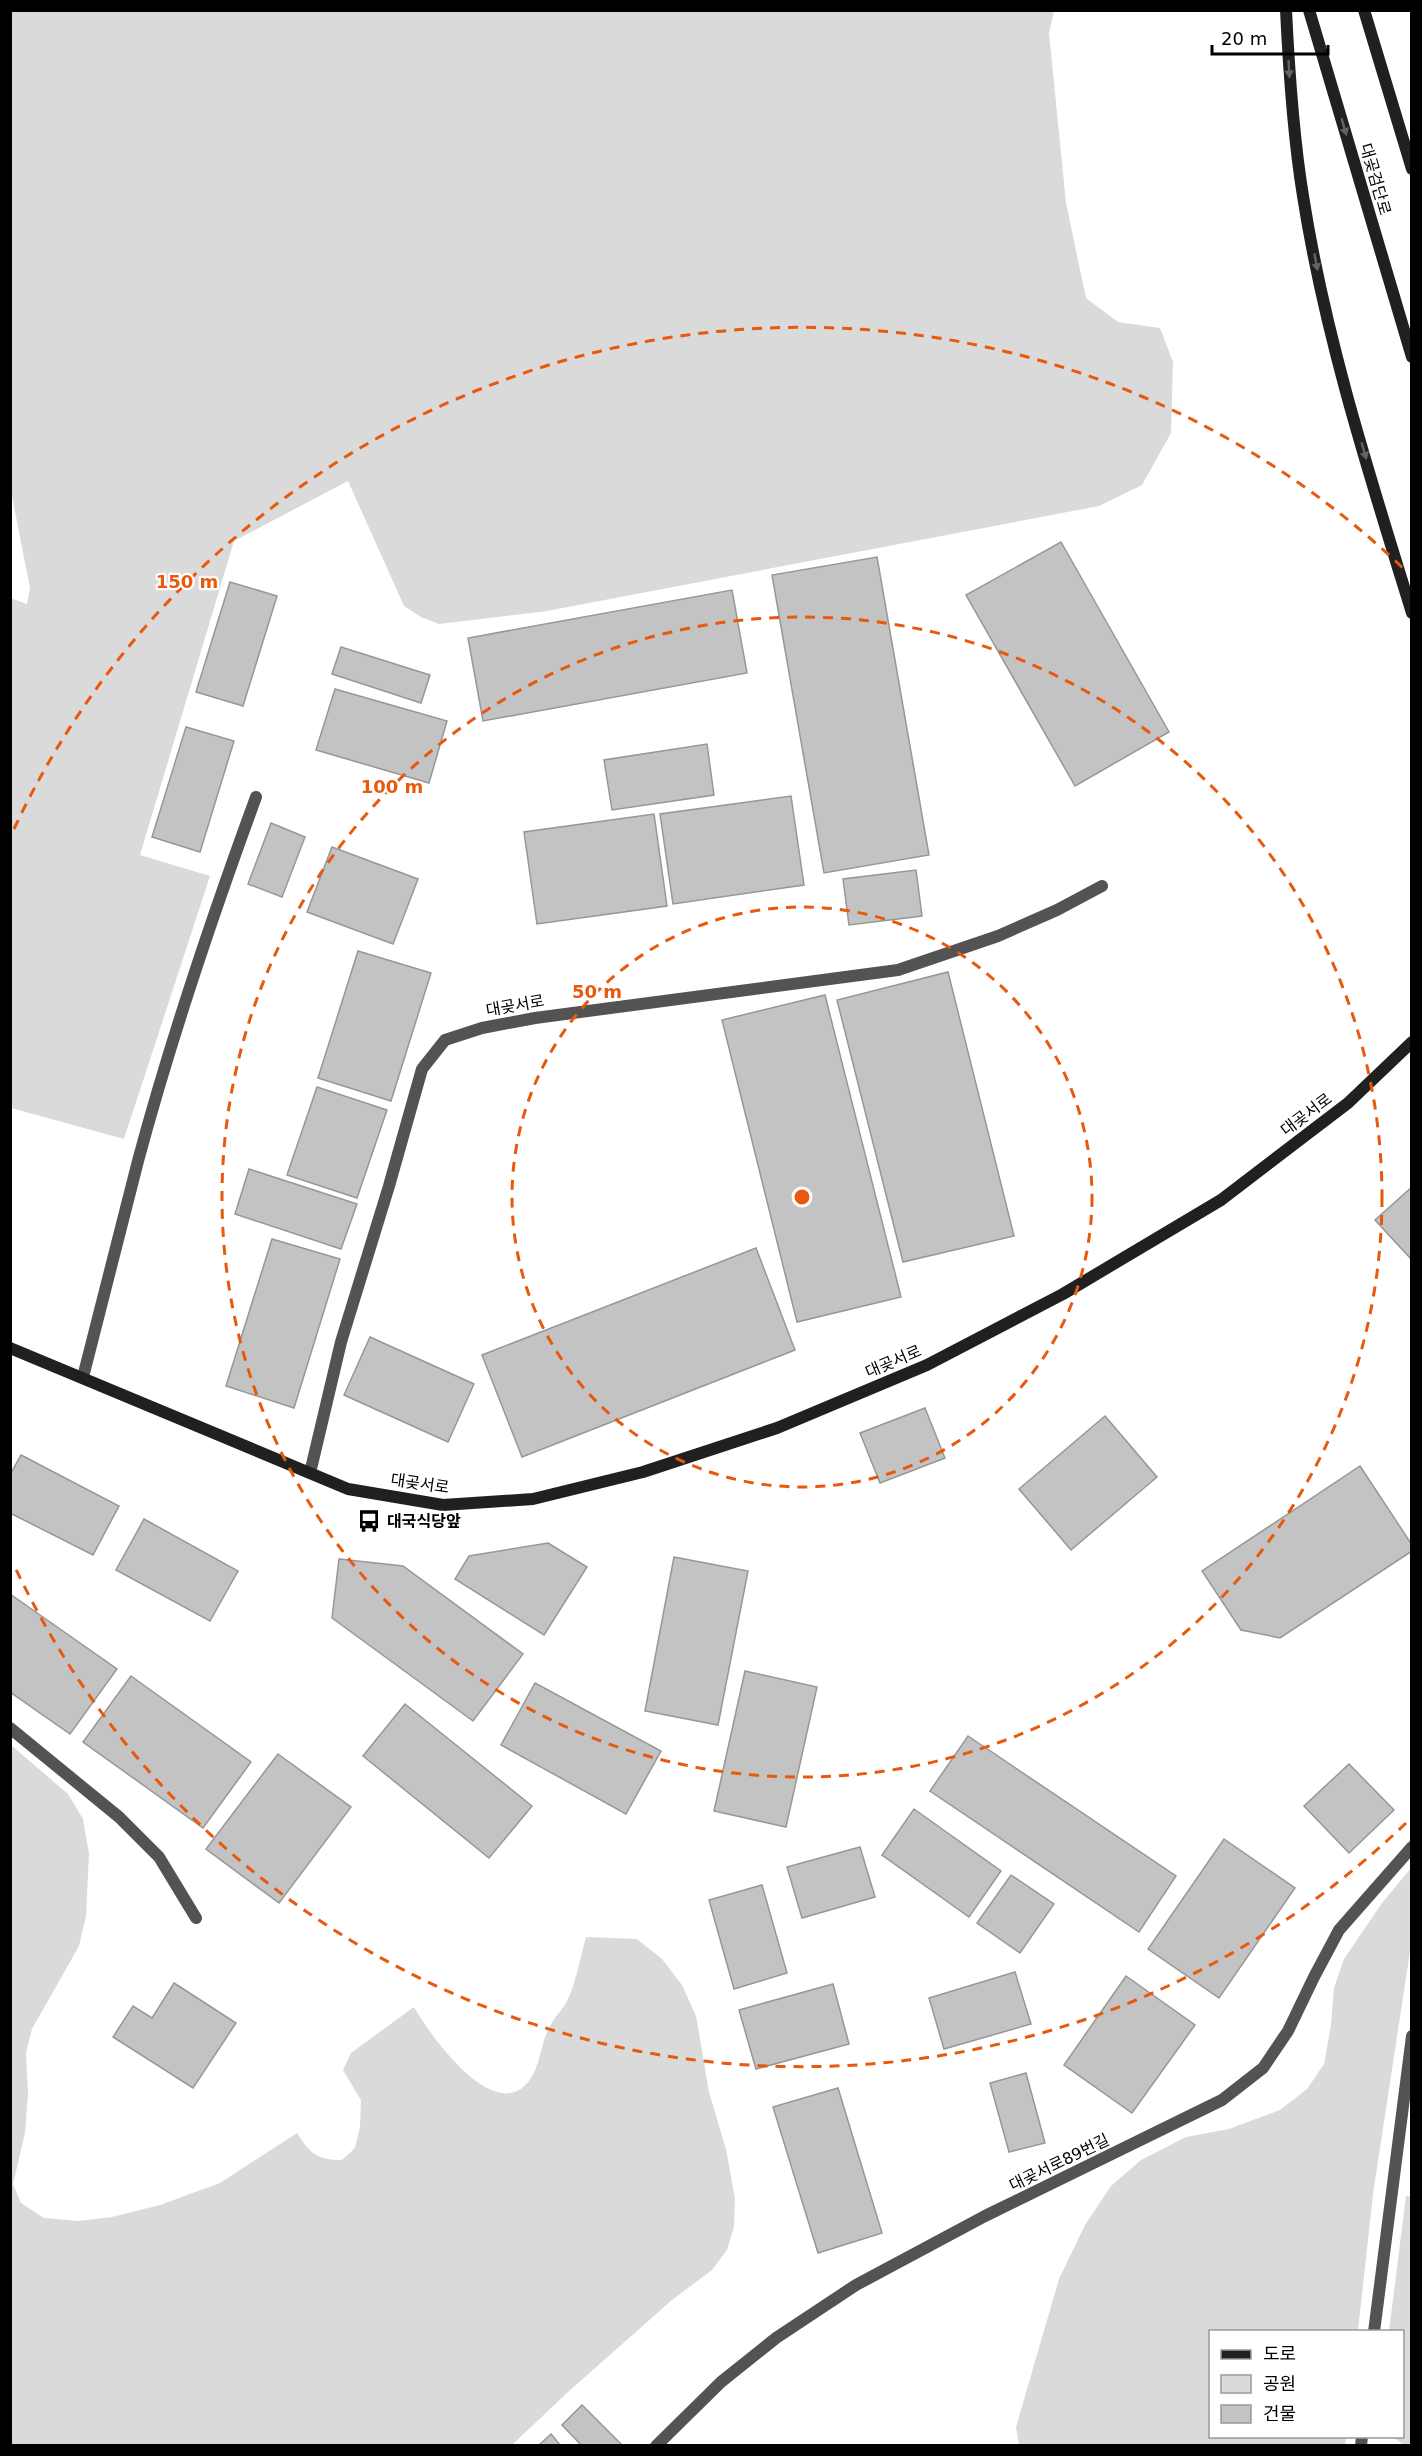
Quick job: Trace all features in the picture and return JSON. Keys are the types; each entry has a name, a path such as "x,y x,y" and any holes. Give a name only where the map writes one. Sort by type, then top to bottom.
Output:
{"street":[{"path":"1286,10 1290,81 1302,196 1323,297 1352,408 1412,614"},
{"name":"대곶검단로","path":"1310,10 1412,357"},
{"path":"1364,10 1412,169"},
{"name":"대곶서로","path":"10,1348 348,1489 443,1505 533,1499 643,1472 777,1428 927,1365 1063,1294 1221,1200 1348,1103 1412,1041"}],"lane":[{"path":"83,1377 138,1160 183,1007 219,895 256,797"},
{"name":"대곶서로","path":"310,1473 341,1342 422,1069 445,1040 482,1028 535,1018 898,970 998,936 1057,910 1101,886"},
{"path":"10,1728 119,1817 159,1857 196,1918"},
{"name":"대곶서로89번길","path":"656,2445 721,2382 776,2338 856,2285 985,2216 1222,2100 1263,2068 1288,2031 1339,1930 1412,1847"},
{"path":"1374,2330 1412,2036"}],"green space":[{"path":"11,10 1054,11 1049,33 1066,203 1086,298 1118,322 1160,328 1173,362 1171,433 1142,485 1099,506 547,611 439,624 421,617 404,606 348,481 234,541 140,855 210,876 124,1139 11,1108 10,598 27,604 30,588 10,486"},
{"path":"11,1745 68,1794 83,1819 89,1854 86,1916 79,1946 32,2029 26,2053 28,2093 25,2133 13,2184 21,2203 44,2218 78,2221 112,2217 160,2205 220,2183 297,2133 306,2146 320,2157 342,2160 355,2148 360,2127 361,2100 343,2070 351,2053 414,2007 445,2051 476,2081 492,2090 508,2093 522,2088 533,2075 546,2034 569,1996 586,1937 637,1939 662,1959 682,1985 696,2016 709,2092 726,2149 735,2199 734,2227 727,2250 712,2270 672,2300 512,2445 11,2445"},
{"path":"1411,1868 1411,1945 1373,2194 1358,2330 1209,2330 1209,2438 1346,2438 1345,2445 1019,2445 1016,2427 1059,2279 1085,2225 1111,2186 1141,2160 1186,2137 1229,2129 1280,2110 1307,2089 1324,2064 1331,2025 1334,1988 1344,1959 1382,1903"},
{"path":"1406,2196 1412,2197 1411,2446 1404,2445 1394,2438 1404,2438 1404,2330 1389,2330"}],"building":[{"path":"1061,542 1169,732 1075,786 966,595"},
{"path":"877,557 929,855 824,873 772,575"},
{"path":"230,582 277,596 243,706 196,692"},
{"path":"732,590 747,673 483,721 468,638"},
{"path":"341,647 430,675 421,703 332,674"},
{"path":"335,689 447,721 429,783 316,750"},
{"path":"186,727 234,741 200,852 152,837"},
{"path":"707,744 714,795 612,810 604,760"},
{"path":"791,796 804,885 673,904 660,814"},
{"path":"654,814 667,906 537,924 524,832"},
{"path":"271,823 305,837 282,897 248,884"},
{"path":"332,847 418,879 393,944 307,912"},
{"path":"916,870 922,916 849,925 843,879"},
{"path":"358,951 431,973 391,1101 318,1078"},
{"path":"948,972 1014,1236 903,1262 837,1000"},
{"path":"825,995 901,1297 797,1322 722,1020"},
{"path":"317,1087 387,1110 357,1198 287,1175"},
{"path":"249,1169 357,1204 341,1249 235,1214"},
{"path":"1412,1187 1412,1260 1375,1220"},
{"path":"272,1239 340,1259 294,1408 226,1386"},
{"path":"756,1248 795,1350 522,1457 482,1355"},
{"path":"370,1337 474,1384 448,1442 344,1395"},
{"path":"925,1408 945,1458 880,1483 860,1433"},
{"path":"1105,1416 1157,1477 1071,1550 1019,1489"},
{"path":"21,1455 119,1506 93,1555 10,1513 10,1475"},
{"path":"1360,1466 1412,1545 1412,1551 1280,1638 1241,1630 1202,1571"},
{"path":"144,1519 238,1571 210,1621 116,1570"},
{"path":"548,1543 587,1567 544,1635 455,1579 469,1556"},
{"path":"674,1557 748,1571 718,1725 645,1711"},
{"path":"339,1559 403,1566 523,1654 473,1721 332,1618"},
{"path":"10,1594 117,1669 70,1734 10,1692"},
{"path":"745,1671 817,1687 786,1827 714,1811"},
{"path":"131,1676 251,1762 203,1828 83,1742"},
{"path":"535,1683 661,1751 626,1814 501,1745"},
{"path":"405,1704 532,1806 489,1858 363,1756"},
{"path":"968,1736 1176,1876 1139,1932 930,1791"},
{"path":"278,1754 351,1807 279,1903 206,1849"},
{"path":"1349,1764 1394,1810 1349,1853 1304,1806"},
{"path":"914,1809 1001,1871 969,1917 882,1855"},
{"path":"1224,1839 1295,1888 1219,1998 1148,1949"},
{"path":"860,1847 875,1897 802,1918 787,1867"},
{"path":"1011,1875 1054,1904 1020,1953 977,1923"},
{"path":"762,1885 787,1973 734,1989 709,1900"},
{"path":"1015,1972 1031,2024 944,2049 929,1998"},
{"path":"1126,1976 1195,2025 1132,2113 1064,2065"},
{"path":"174,1983 236,2023 193,2088 113,2037 133,2006 152,2018"},
{"path":"833,1984 849,2044 756,2069 739,2010"},
{"path":"1026,2073 1045,2143 1009,2152 990,2083"},
{"path":"838,2088 882,2233 818,2253 773,2107"},
{"path":"582,2405 622,2445 582,2446 562,2425"},
{"path":"551,2434 561,2446 538,2446"}],"place":[{"name":"대국식당앞","path":"369,1521"}]}
